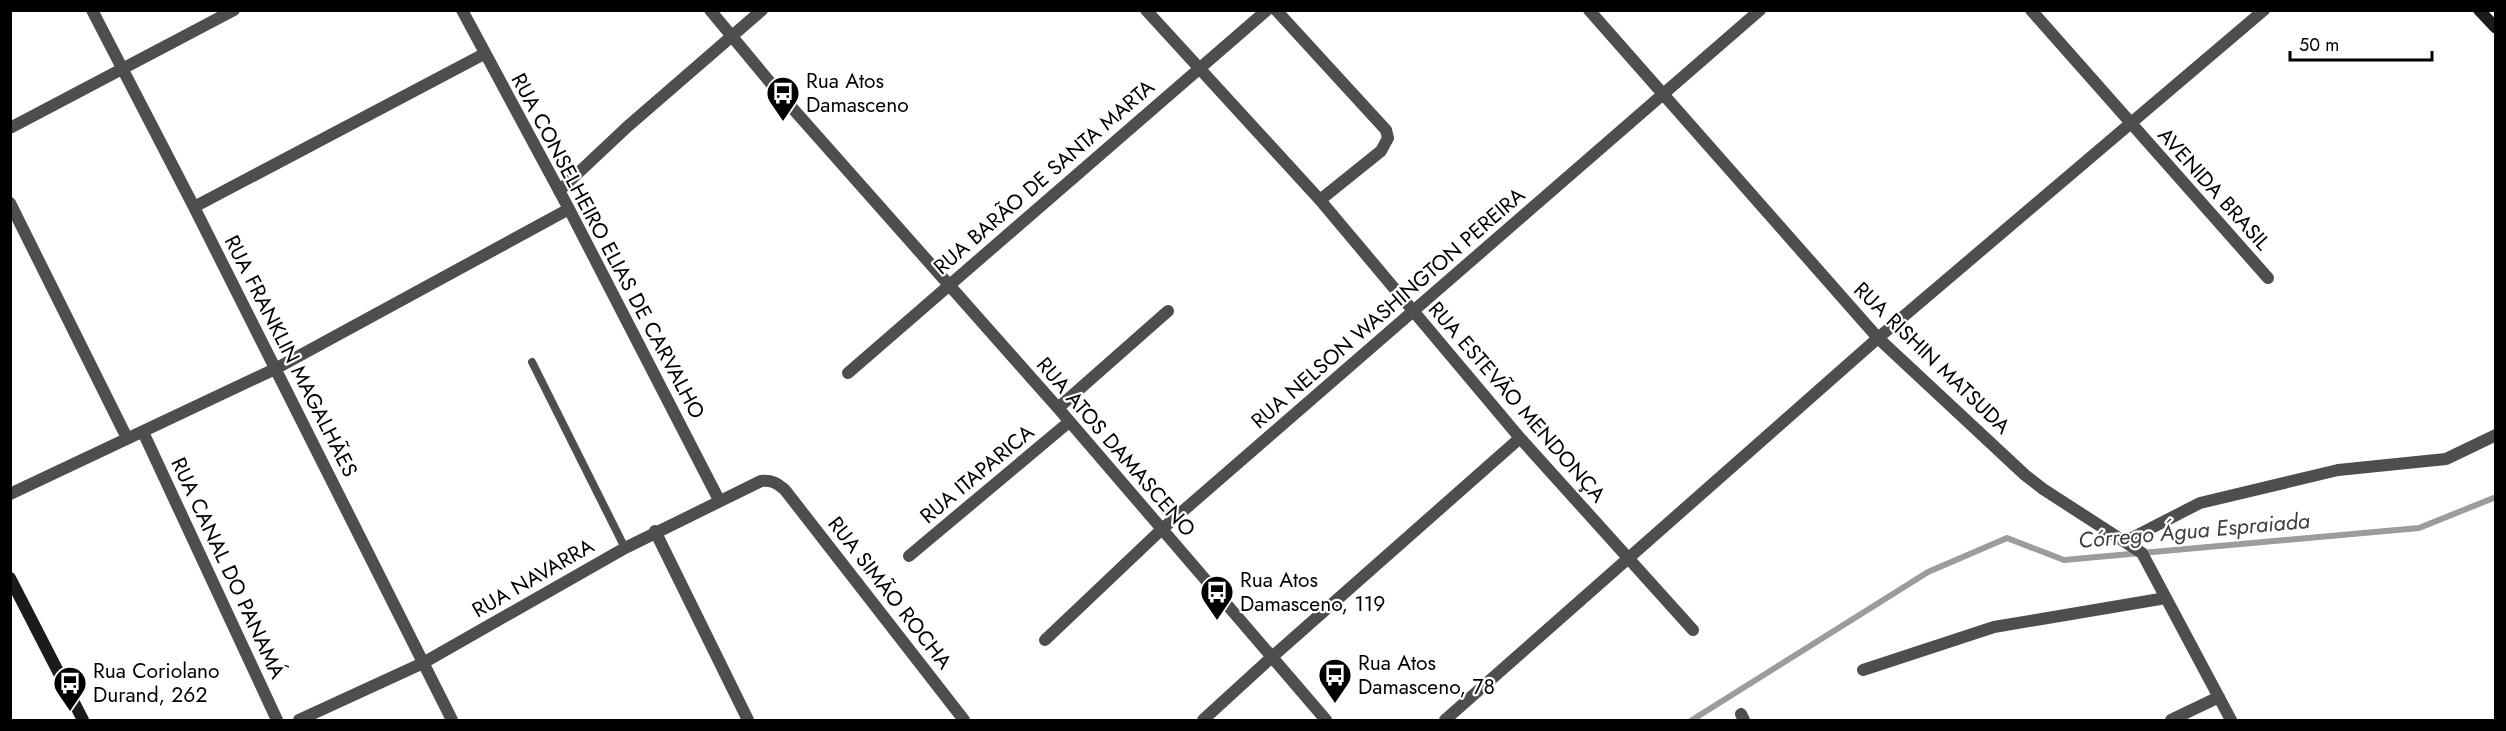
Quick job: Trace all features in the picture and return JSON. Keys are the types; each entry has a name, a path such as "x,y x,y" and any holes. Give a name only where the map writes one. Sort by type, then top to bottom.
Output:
{"street":[{"name":"RUA FRANKLIN MAGALHÃES","path":"92,10 194,207 452,720"},
{"path":"10,128 234,10"},
{"name":"RUA CONSELHEIRO ELIAS DE CARVALHO","path":"462,10 569,209 719,500"},
{"name":"RUA ATOS DAMASCENO","path":"710,10 779,93 1058,408 1326,720"},
{"path":"559,191 627,127 762,10"},
{"name":"RUA ESTEVÃO MENDONÇA","path":"1146,10 1320,200 1520,438 1693,630"},
{"name":"RUA BARÃO DE SANTA MARTA","path":"848,373 1267,10"},
{"path":"1276,10 1386,130 1388,138 1381,151 1320,200"},
{"name":"RUA RISHIN MATSUDA","path":"1589,10 1878,338 2025,475 2142,553 2231,720"},
{"name":"RUA NELSON WASHINGTON PEREIRA","path":"1045,640 1161,530 1760,10"},
{"name":"AVENIDA BRASIL","path":"2031,10 2268,278"},
{"path":"1445,720 1878,338 2264,10"},
{"path":"2479,10 2496,28"},
{"path":"194,207 484,54"},
{"path":"10,203 127,438"},
{"path":"10,494 275,369 569,209"},
{"path":"1058,408 1168,311"},
{"name":"RUA ITAPARICA","path":"909,556 1069,422"},
{"name":"RUA CANAL DO PANAMÁ","path":"143,432 277,720"},
{"path":"2126,541 2200,503 2338,470 2446,459 2496,435"},
{"path":"1203,720 1520,438"},
{"name":"RUA NAVARRA","path":"299,720 423,663 655,531 719,500 761,481 770,480 785,490"},
{"name":"RUA SIMÃO ROCHA","path":"785,490 964,720"},
{"path":"655,531 748,720"},
{"path":"10,578 83,720"},
{"path":"1863,670 1994,627 2166,598"},
{"path":"2171,720 2219,697"}],"lane":[{"path":"532,362 625,548"}],"waterway":[{"name":"Córrego Água Espraiada","path":"1692,720 1928,572 2007,538 2064,560 2419,528 2496,497"}],"place":[{"name":"Rua Atos Damasceno","path":"783,122"},
{"name":"Rua Atos Damasceno, 119","path":"1217,621"},
{"name":"Rua Atos Damasceno, 78","path":"1335,704"},
{"name":"Rua Coriolano Durand, 262","path":"70,712"}]}
